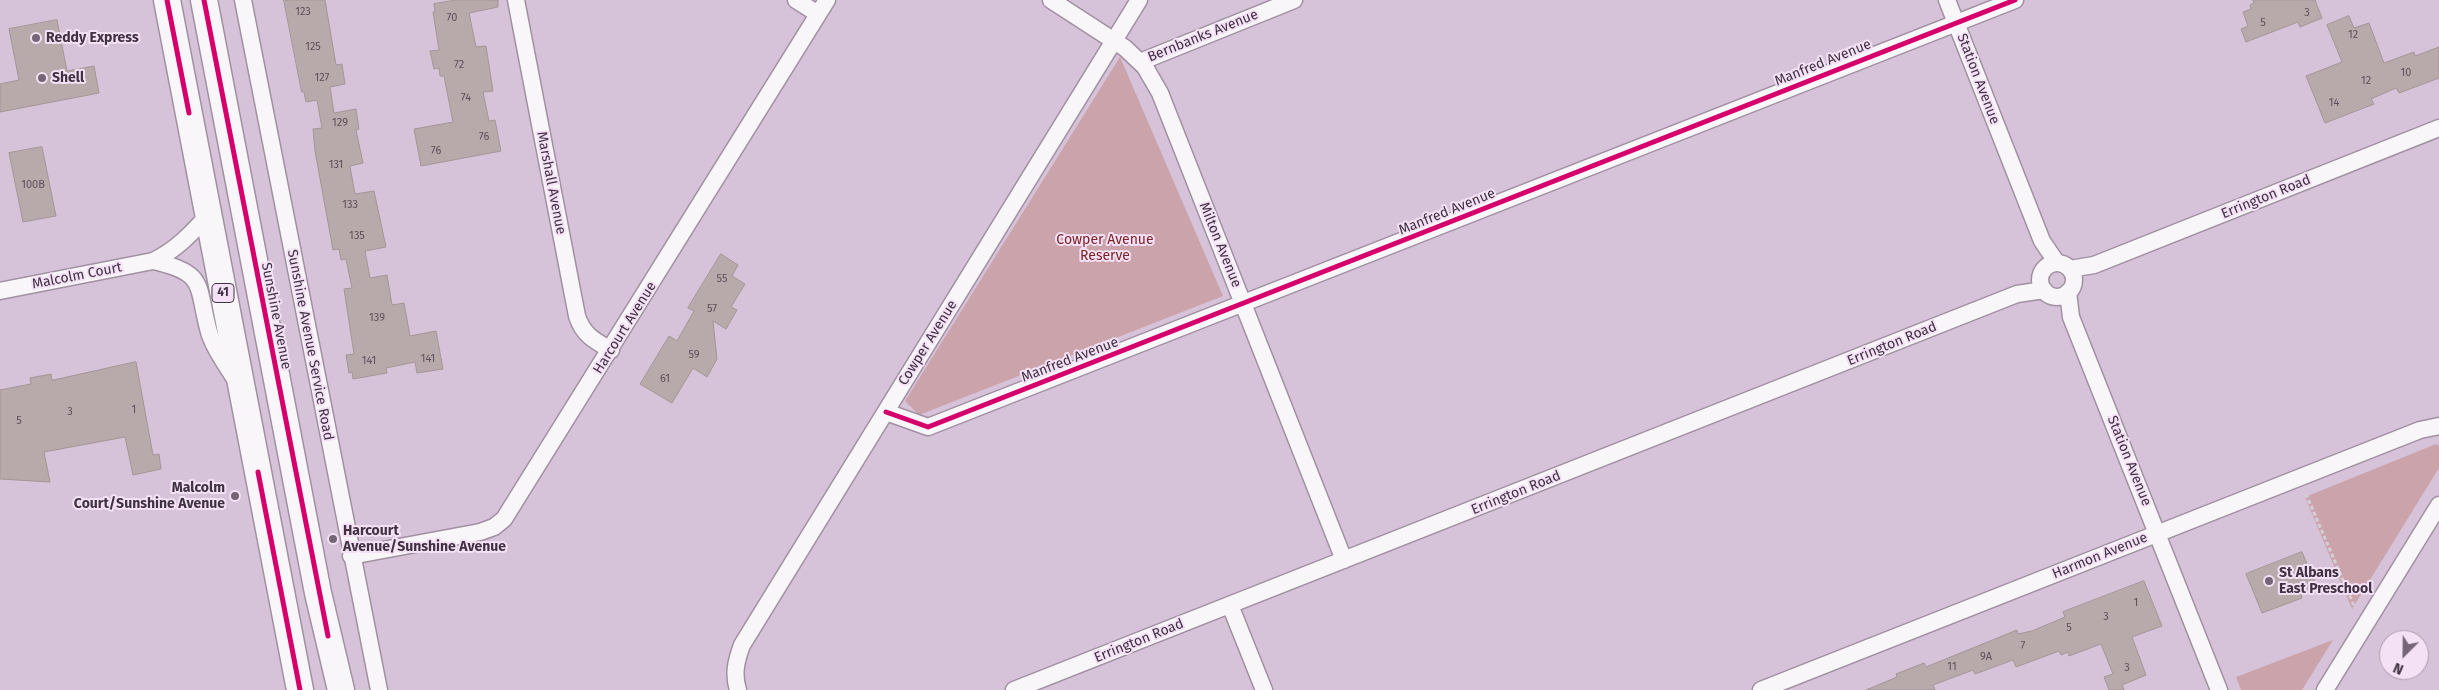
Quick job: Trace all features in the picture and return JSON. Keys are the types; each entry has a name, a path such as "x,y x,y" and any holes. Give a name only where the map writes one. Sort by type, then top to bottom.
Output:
{"main road":[{"name":"41","path":"167,0 300,690"},
{"name":"Sunshine Avenue","path":"204,0 318,593 341,690"},
{"path":"208,216 251,247"}],"street":[{"name":"Sunshine Avenue Service Road","path":"243,0 351,556 379,690"},
{"name":"Marshall Avenue","path":"516,0 577,316 580,325 588,336 611,350"},
{"path":"796,0 818,14"},
{"name":"Harcourt Avenue","path":"351,556 480,532 494,527 504,520 827,0"},
{"name":"Milton Avenue","path":"1051,0 1114,39 1140,62 1160,93 1344,560"},
{"name":"Cowper Avenue","path":"738,690 735,681 735,665 742,645 1139,0"},
{"name":"Bernbanks Avenue","path":"1140,62 1294,0"},
{"name":"Station Avenue","path":"1947,0 2219,690"},
{"name":"Manfred Avenue","path":"886,412 928,427 2015,0"},
{"name":"Errington Road","path":"1014,690 2439,128"},
{"name":"Malcolm Court","path":"0,291 153,261 170,253 181,244 208,216"},
{"name":"Malcolm Court","path":"153,261 182,268 196,280 201,292 209,334 242,391"},
{"name":"Harmon Avenue","path":"1761,690 2420,430 2439,426"},
{"path":"2325,690 2439,505"},
{"path":"1230,605 1264,690"}],"path":[{"path":"2306,494 2355,608"}],"green space":[{"name":"Cowper Avenue Reserve","path":"1120,57 1223,296 919,415 905,401"},
{"path":"2436,444 2439,446 2439,468 2352,609 2305,497"},
{"path":"2333,640 2302,690 2241,690 2236,677"}],"building":[{"path":"284,0 325,0 336,65 342,64 345,84 330,87 334,113 356,109 359,129 356,130 363,163 350,166 355,194 374,191 386,247 365,251 370,278 387,275 392,305 404,303 410,336 436,331 443,369 417,373 415,362 386,368 387,373 353,379 352,372 349,373 346,355 354,354 344,289 352,288 346,259 341,260 339,249 333,250 315,151 313,129 322,128 317,100 306,102 304,92 302,92"},
{"path":"456,0 498,0 498,7 469,13 476,47 486,46 493,91 483,92 489,121 495,120 501,151 421,166 414,129 453,122 444,76 440,76 439,68 434,69 430,51 439,50 433,12 435,12 434,4"},
{"path":"2253,0 2315,0 2322,18 2300,27 2298,22 2246,42 2241,29 2248,26 2243,12 2251,9 2250,5 2254,3"},
{"path":"2349,16 2354,28 2369,23 2384,63 2414,52 2415,56 2439,47 2439,78 2399,93 2396,88 2371,99 2374,104 2325,123 2306,76 2342,62 2327,25"},
{"path":"57,20 67,71 94,66 99,93 0,112 0,84 19,80 9,29"},
{"path":"42,147 56,216 23,222 9,153"},
{"path":"721,254 738,265 732,276 745,284 731,307 737,310 726,329 713,321 717,359 707,377 693,368 672,403 640,384 669,336 677,341 694,311 688,308"},
{"path":"136,362 153,455 159,454 161,469 133,475 125,437 44,452 50,482 0,479 0,390 31,384 30,378 51,374 52,380"},
{"path":"2302,552 2317,587 2301,594 2302,598 2262,613 2246,574"},
{"path":"2144,581 2162,626 2132,637 2146,675 2122,685 2124,690 2109,690 2104,677 2113,674 2101,644 2069,656 2068,652 2061,655 2059,651 2016,667 2013,660 1975,674 1973,670 1933,685 1935,690 1866,690 1897,677 1896,674 1924,663 1926,667 2017,630 2018,634 2032,631 2065,617 2063,612"}],"cycle path":[{"path":"167,0 189,113"},
{"path":"204,0 328,636"},
{"path":"886,412 928,427 2015,0"},
{"path":"258,472 300,690"}],"place":[{"name":"Reddy Express","path":"36,38"},
{"name":"Shell","path":"42,78"},
{"name":"Malcolm Court/Sunshine Avenue","path":"235,496"},
{"name":"Harcourt Avenue/Sunshine Avenue","path":"333,539"},
{"name":"St Albans East Preschool","path":"2269,581"}]}
